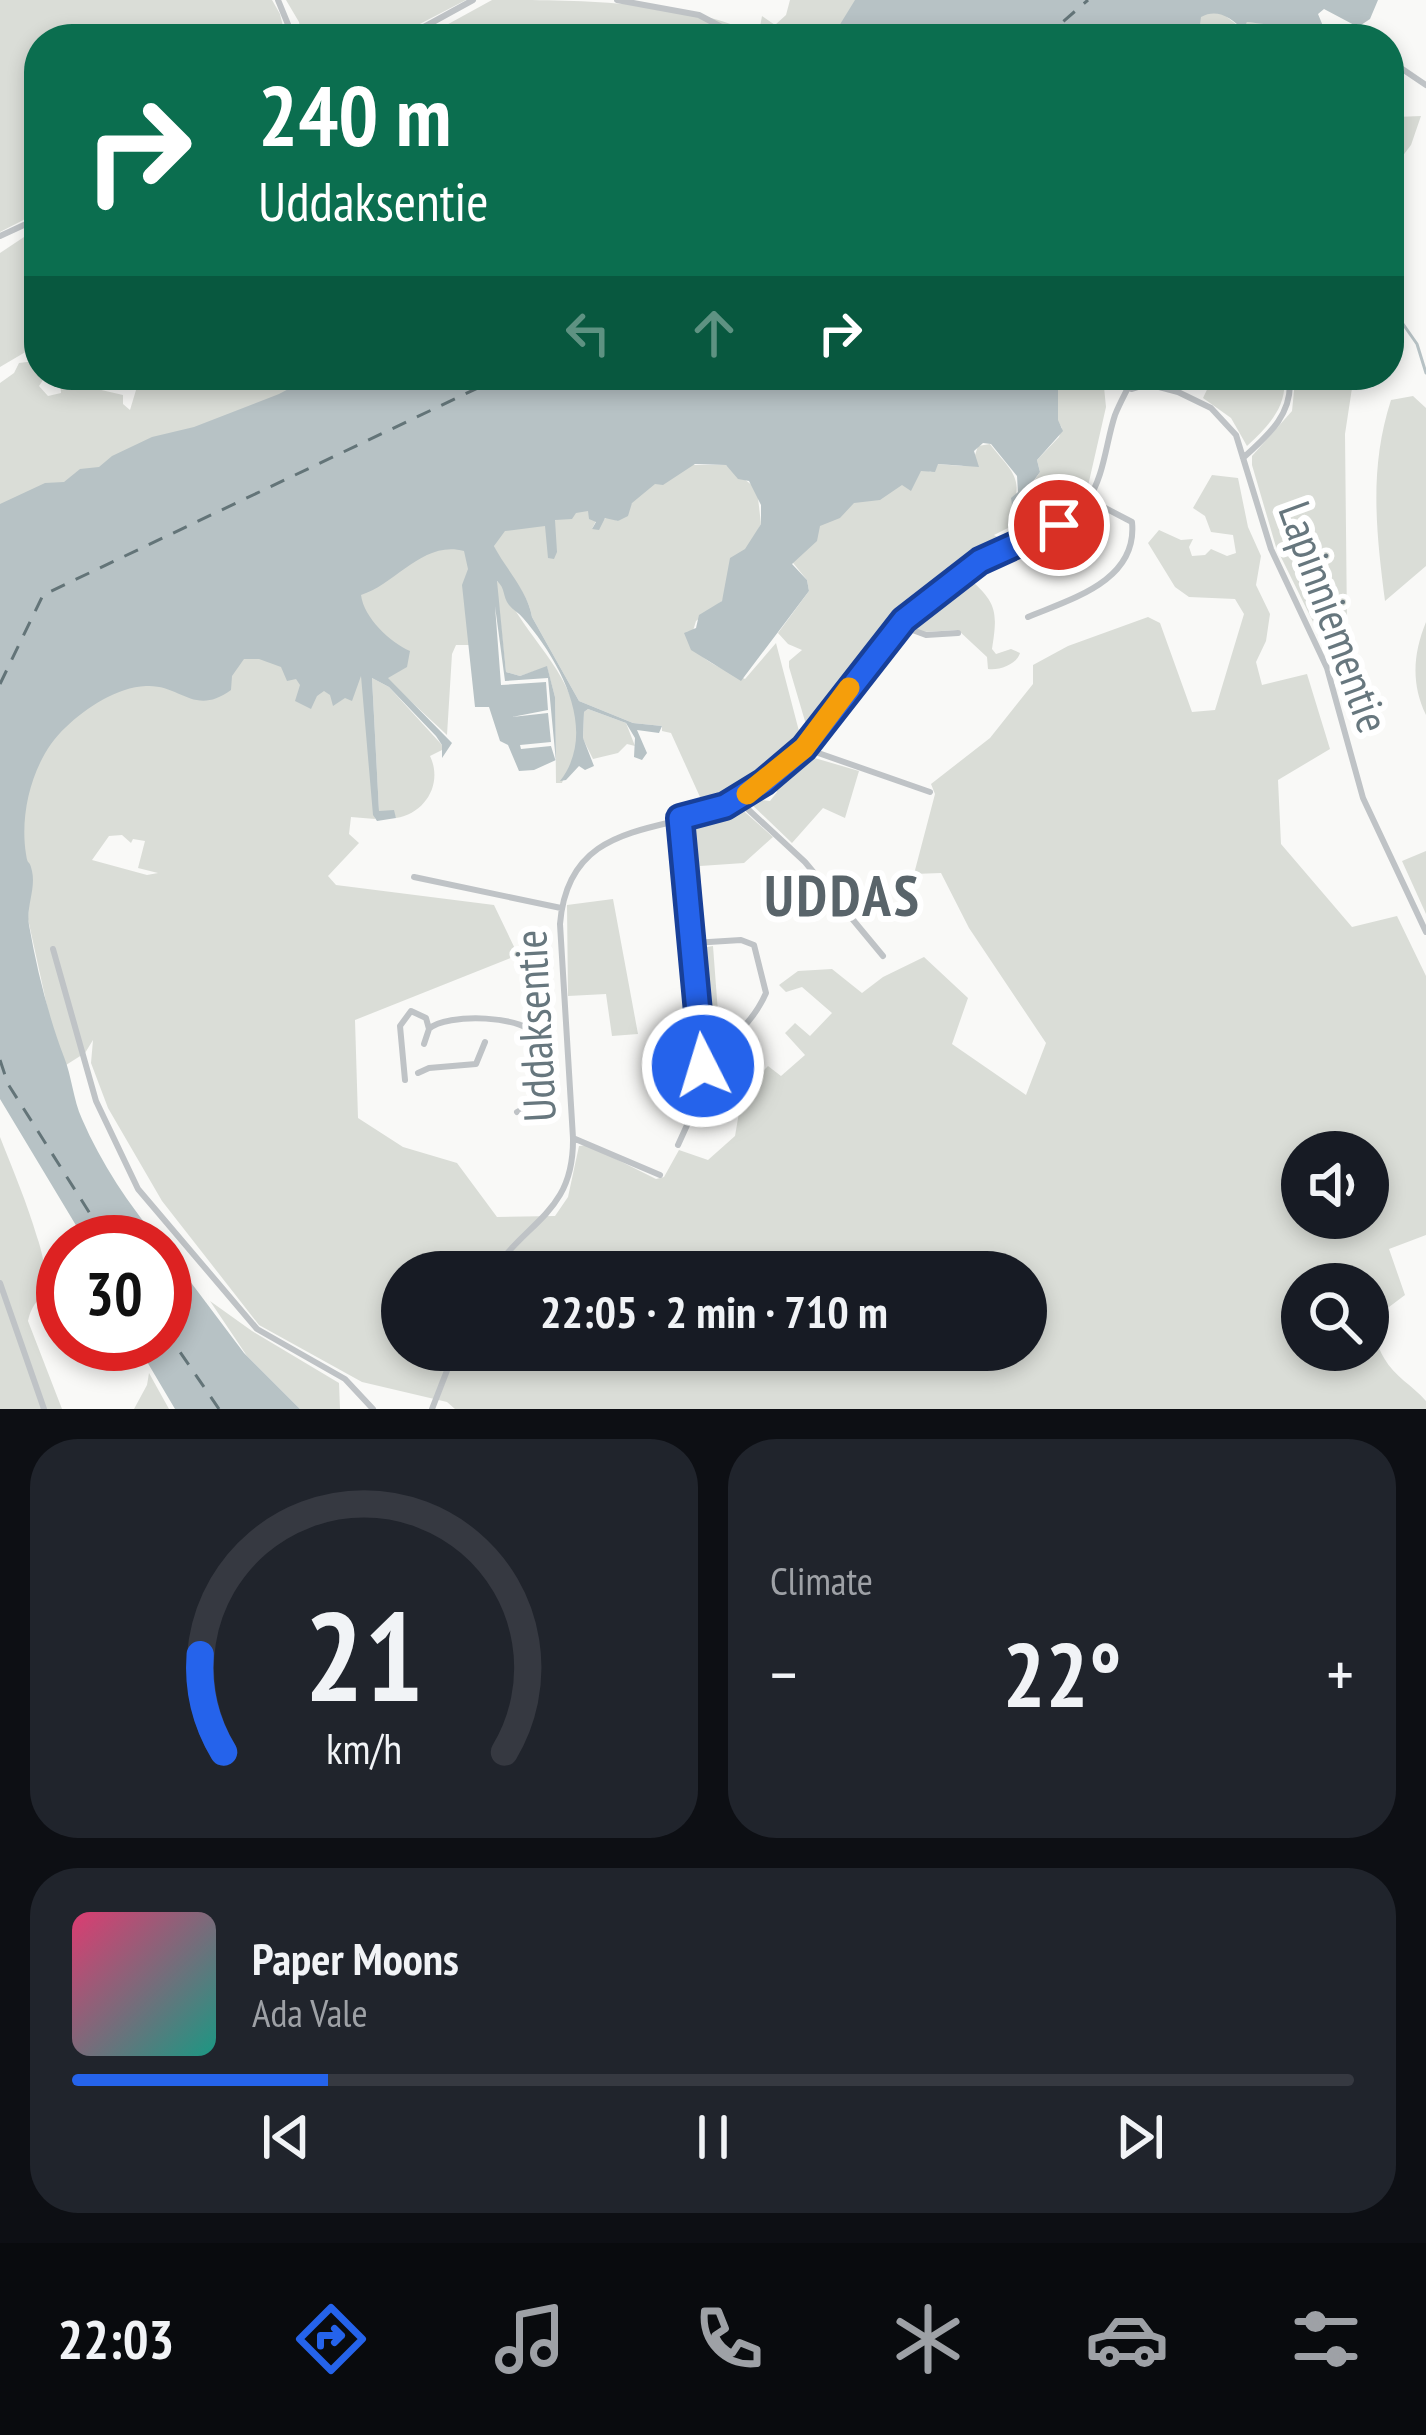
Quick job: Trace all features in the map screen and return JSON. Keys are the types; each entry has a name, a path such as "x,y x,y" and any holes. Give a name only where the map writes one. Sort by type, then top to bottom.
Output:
{"street":[{"path":"429,24 472,0"},
{"path":"617,0 699,15 716,24"},
{"path":"1028,617 1100,587 1113,576 1132,538 1132,522 1088,499 1116,413 1130,390"},
{"name":"Lapinniementie","path":"1173,390 1211,408 1236,435 1271,549 1327,668 1363,797 1426,932"},
{"path":"1243,458 1287,409 1291,390"},
{"name":"Uddaksentie","path":"512,1251 556,1206 567,1187 573,1138 561,908 580,868 596,851 628,832 738,800 804,748 899,625 980,561 1066,521 1088,499"},
{"path":"899,625 926,634 958,633"},
{"path":"804,748 930,792"},
{"path":"738,800 805,862 883,956"},
{"path":"678,1145 698,1101 704,1050 680,818"},
{"path":"414,877 561,908"},
{"path":"691,943 750,942 758,951 764,979 764,999 741,1029 719,1046 704,1050"},
{"path":"53,949 96,1101 138,1190 257,1329 345,1379 373,1409"},
{"path":"405,1080 400,1026 411,1011 426,1018 429,1029 424,1044"},
{"path":"429,1029 443,1020 506,1020 533,1033 539,1039 540,1099 517,1112"},
{"path":"418,1073 476,1064 485,1042"},
{"path":"573,1138 660,1175"},
{"path":"0,1283 44,1409"},
{"path":"432,1409 447,1371"}],"shaded area":[{"path":"0,0 272,0 282,24 24,24 24,220 0,232"},
{"path":"286,0 466,0 420,24 299,22"},
{"path":"492,0 634,5 730,24 448,24"},
{"path":"790,0 940,0 936,24 776,24 786,15"},
{"path":"855,0 1378,0 1362,24 1352,24 1324,9 1318,14 1322,24 1236,24 1224,16 1207,14 1200,24 840,24"},
{"path":"1202,7 1219,11 1236,24 1195,24 1193,19"},
{"path":"1421,116 1404,154 1404,117"},
{"path":"24,237 24,353 0,367 0,253"},
{"path":"24,362 24,390 43,390 48,396 61,390 101,390 123,395 123,404 130,410 136,390 666,390 213,666 315,631 363,677 375,819 351,817 349,834 359,843 328,876 336,885 494,905 518,955 355,1020 358,1118 403,1147 457,1163 497,1217 555,1216 568,1197 579,1146 588,1145 656,1179 664,1177 679,1150 708,1160 735,1136 741,1101 706,1077 707,1057 719,1050 720,1064 747,1087 768,1066 781,1076 805,1055 785,1033 795,1023 810,1036 832,1013 802,987 786,992 779,985 798,971 832,969 862,993 924,957 968,998 952,1044 1026,1095 1046,1043 969,928 941,873 914,874 935,794 931,784 990,738 1033,684 1033,665 1068,646 1148,617 1160,623 1192,712 1215,710 1244,614 1235,599 1189,597 1175,587 1148,543 1159,530 1181,540 1193,539 1192,556 1211,549 1227,556 1236,553 1233,535 1211,532 1205,516 1193,508 1212,475 1238,478 1248,527 1261,556 1256,585 1270,614 1266,641 1256,662 1262,685 1307,674 1330,749 1278,780 1281,844 1352,927 1397,916 1426,976 1426,1235 1389,1249 1405,1295 1389,1307 1389,1263 1281,1263 1281,1371 1389,1371 1389,1365 1426,1401 1426,1409 455,1409 447,1402 362,1382 259,1325 192,1239 192,1215 173,1215 162,1201 108,1108 91,1063 93,1040 85,1053 66,1065 54,1038 28,919 0,742 0,383","holes":["122,835 131,843 133,839 145,841 138,868 158,873 147,875 92,860 109,836"]},
{"path":"287,390 1058,390 1058,420 1063,431 1037,460 1040,472 1029,487 1033,500 1048,512 1035,523 1030,523 1023,506 1012,505 1011,498 1018,492 1017,476 991,444 983,443 974,451 979,467 938,464 935,472 921,471 911,491 902,485 880,500 854,503 840,518 820,526 817,541 792,564 807,580 809,591 741,681 691,650 684,633 696,628 699,615 722,601 730,558 745,549 761,524 761,505 749,481 738,479 726,465 695,464 663,485 655,484 632,503 628,516 618,521 605,518 599,530 592,529 596,522 589,519 588,511 555,520 554,559 548,558 545,526 505,531 494,546 579,701 633,723 662,726 659,733 637,730 647,753 642,760 634,757 635,738 626,723 588,709 583,738 594,766 585,770 579,766 560,781 576,740 570,697 550,655 509,605 497,581 506,672 520,676 547,666 555,697 556,760 519,771 508,745 500,741 489,707 475,707 462,585 468,569 464,551 449,549 423,557 361,595 379,628 410,651 407,667 388,678 452,743 442,758 436,736 389,687 372,678 379,811 394,810 396,818 377,821 373,815 361,676 352,701 345,698 333,706 324,691 311,709 295,701 300,685 296,679 287,681 281,667 244,659 232,676 231,690 218,697 197,700 158,687 135,687 103,700 74,720 45,753 27,803 24,837 33,878 29,925 48,1009 82,1119 139,1215 70,1215 0,1099 0,504 45,483 64,482 80,469 99,467 152,437 194,427"},
{"path":"1058,390 1104,390 1106,407 1088,486 1080,501 1063,515 1042,507 1029,488 1040,472 1037,460 1059,437 1062,428 1057,420"},
{"path":"1207,390 1284,390 1269,423 1247,446 1231,418 1203,398"},
{"path":"1294,390 1352,390 1345,434 1347,625 1324,644 1276,547 1252,465 1252,456 1292,411"},
{"path":"1413,396 1426,408 1426,566 1385,601 1377,525 1380,450 1391,400"},
{"path":"765,403 931,472 937,464 962,466 974,458 978,446 990,444 1012,472 1017,487 1012,526 994,535 1004,541 930,582 907,601 807,728 789,667 789,661 802,650 778,633 809,591 807,580 789,558"},
{"path":"610,465 726,465 757,489 761,524 722,601 696,621 693,631 686,632 702,656 745,679 776,643 800,735 773,763 710,807 705,808 671,733 662,731 662,726 633,723 579,701 494,546 498,527 542,508 555,549 553,522 580,500 596,521 592,529 607,517 618,521 632,503"},
{"path":"453,542 470,554 469,645 456,645 452,654 447,735 375,668 357,596 405,558"},
{"path":"966,576 993,608 992,649 996,654 1011,649 1020,653 1007,666 988,669 987,657 958,630 923,632 909,625"},
{"path":"496,581 553,665 574,707 574,759 562,783 556,783 555,697 547,667 520,676 506,672"},
{"path":"1426,622 1426,715 1416,669"},
{"path":"372,678 389,687 442,745 442,750 430,756 434,776 429,795 416,810 396,818 393,811 379,812"},
{"path":"588,709 626,723 635,746 627,744 618,753 593,759 583,739"},
{"path":"801,754 859,771 845,818 823,808 792,843 748,801 757,792 762,800 770,801 777,792 771,783"},
{"path":"737,805 773,837 744,863 700,866 702,900 692,901 690,838 684,821"},
{"path":"1426,851 1426,914 1402,861"},
{"path":"613,899 638,1034 612,1036 606,994 568,996 567,905"},
{"path":"713,946 720,1039 711,1047 705,1043 696,956 700,948"},
{"path":"0,1137 36,1234 36,1302 28,1321 36,1342 36,1371 47,1371 62,1409 0,1409"},
{"path":"192,1284 244,1353 300,1409 175,1409 153,1371 192,1371"},
{"path":"210,1301 339,1383 340,1409 300,1409 247,1356"},
{"path":"149,1373 169,1409 134,1409"}],"pier":[{"path":"495,606 505,681 548,678 556,762 551,746 521,749 520,745 551,742 548,713 512,717 548,710 546,682 501,685"}],"waterway":[{"path":"1404,325 1417,344 1426,373"}],"ferry route":[{"path":"1060,24 1088,0"},
{"path":"0,684 43,595 474,390"},
{"path":"0,1060 8,1084 91,1215"},
{"path":"192,1370 219,1409"}],"slow traffic":[{"path":"747,794 804,748 849,688"}],"district":[{"name":"UDDAS","path":"843,896"}],"route":[{"path":"703,1066 680,818 725,806 764,782 804,748 904,620 980,561 1059,525"}]}
